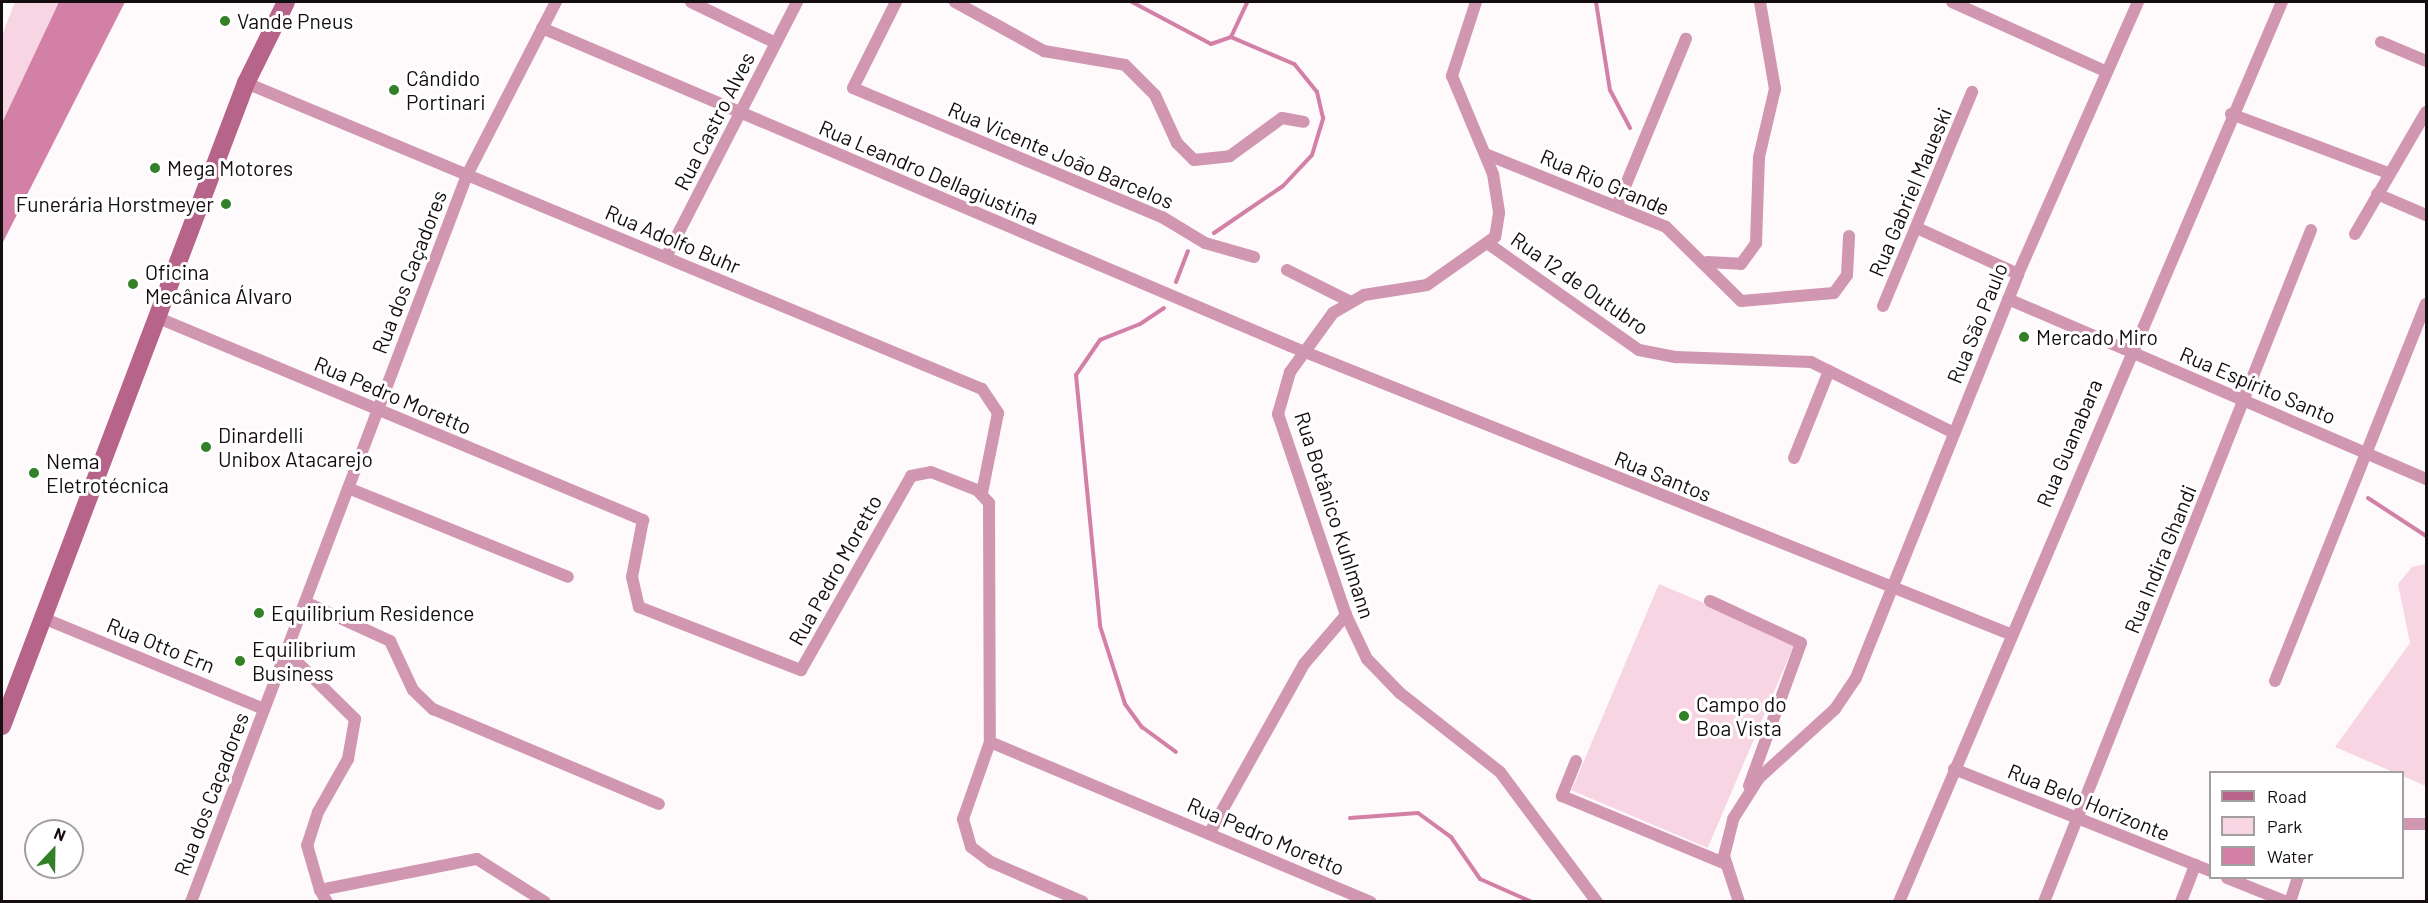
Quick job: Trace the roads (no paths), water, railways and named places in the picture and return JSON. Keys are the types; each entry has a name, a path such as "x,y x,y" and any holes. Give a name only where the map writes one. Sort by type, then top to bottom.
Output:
{"main road":[{"path":"2,726 246,83 286,2"}],"street":[{"name":"Rua dos Caçadores","path":"191,902 467,175 556,2"},
{"path":"691,2 776,43"},
{"name":"Rua Castro Alves","path":"666,257 797,2"},
{"name":"Rua Vicente João Barcelos","path":"896,2 853,88 1162,217 1204,243 1254,257"},
{"path":"955,2 1044,51 1125,65 1155,94 1177,142 1194,160 1230,156 1282,118 1304,122"},
{"path":"1287,270 1349,301 1427,285 1490,245 1499,213 1488,155 1452,76 1476,2"},
{"path":"1707,262 1741,264 1756,243 1759,157 1775,89 1760,2"},
{"path":"1952,2 2105,70"},
{"name":"Rua São Paulo","path":"1744,798 1835,709 1863,663 2018,274 2105,70 2138,2"},
{"name":"Rua Guanabara","path":"1899,902 2129,351 2282,2"},
{"name":"Rua Leandro Dellagiustina","path":"542,28 1302,351"},
{"path":"1617,206 1686,39"},
{"path":"2380,42 2427,61"},
{"name":"Rua Adolfo Buhr","path":"246,83 982,388 998,413 982,493"},
{"name":"Rua Gabriel Maueski","path":"1883,306 1972,92"},
{"path":"2355,234 2388,173 2427,112"},
{"path":"2231,114 2388,173"},
{"name":"Rua Rio Grande","path":"1488,155 1666,227 1707,262 1742,301 1824,297 1834,293 1847,274 1849,236"},
{"path":"2377,194 2427,215"},
{"path":"1917,228 2018,274"},
{"name":"Rua Indira Ghandi","path":"2044,902 2312,230"},
{"name":"Rua 12 de Outubro","path":"1490,245 1639,350 1676,357 1801,360 1829,371 1954,433"},
{"name":"Rua Espírito Santo","path":"2008,299 2427,479"},
{"name":"Rua Botânico Kuhlmann","path":"1349,301 1302,351 1278,414 1346,615 1367,659 1383,676 1484,756 1526,800 1597,902"},
{"path":"2275,681 2427,304"},
{"name":"Rua Pedro Moretto","path":"156,317 643,520 631,590 639,607 801,670 910,476 931,472 982,493"},
{"name":"Rua Santos","path":"1302,351 1892,590 2010,634"},
{"path":"1794,458 1829,371"},
{"path":"348,488 568,577"},
{"path":"982,493 989,503 990,742 963,819 966,839 991,862 1083,902"},
{"path":"1710,601 1801,643 1744,798 1728,833 1726,864 1738,902"},
{"path":"305,602 390,640 413,690 434,709 659,804"},
{"path":"1209,834 1304,663 1346,615"},
{"name":"Rua Otto Ern","path":"43,618 264,709"},
{"path":"286,651 355,719 348,759 318,812 307,845 320,890 327,902"},
{"name":"Rua Pedro Moretto","path":"990,742 1371,902"},
{"path":"1576,762 1562,796 1726,864"},
{"name":"Rua Belo Horizonte","path":"1954,769 2209,870"},
{"path":"2404,824 2427,824"},
{"path":"320,890 477,859 545,902"},
{"path":"2181,902 2195,865"},
{"path":"2230,879 2288,902 2298,879"}],"water":[{"path":"59,2 125,2 2,244 2,123"}],"waterway":[{"path":"1132,2 1211,44 1231,37 1247,2"},
{"path":"1596,2 1610,90 1630,128"},
{"path":"1214,233 1283,186 1312,155 1323,118 1317,92 1294,64 1231,37"},
{"path":"1176,282 1188,251"},
{"path":"1164,308 1140,324 1100,340 1076,375 1100,626 1125,704 1142,727 1176,752"},
{"path":"2368,498 2426,536"},
{"path":"1350,818 1418,813 1451,837 1480,879 1532,902"}],"place":[{"name":"Vande Pneus","path":"225,21"},
{"name":"Cândido Portinari","path":"394,90"},
{"name":"Mega Motores","path":"155,168"},
{"name":"Funerária Horstmeyer","path":"226,204"},
{"name":"Oficina Mecânica Álvaro","path":"133,284"},
{"name":"Mercado Miro","path":"2024,337"},
{"name":"Dinardelli Unibox Atacarejo","path":"206,447"},
{"name":"Nema Eletrotécnica","path":"34,473"},
{"name":"Equilibrium Residence","path":"259,613"},
{"name":"Equilibrium Business","path":"240,661"},
{"name":"Campo do Boa Vista","path":"1684,716"}]}
